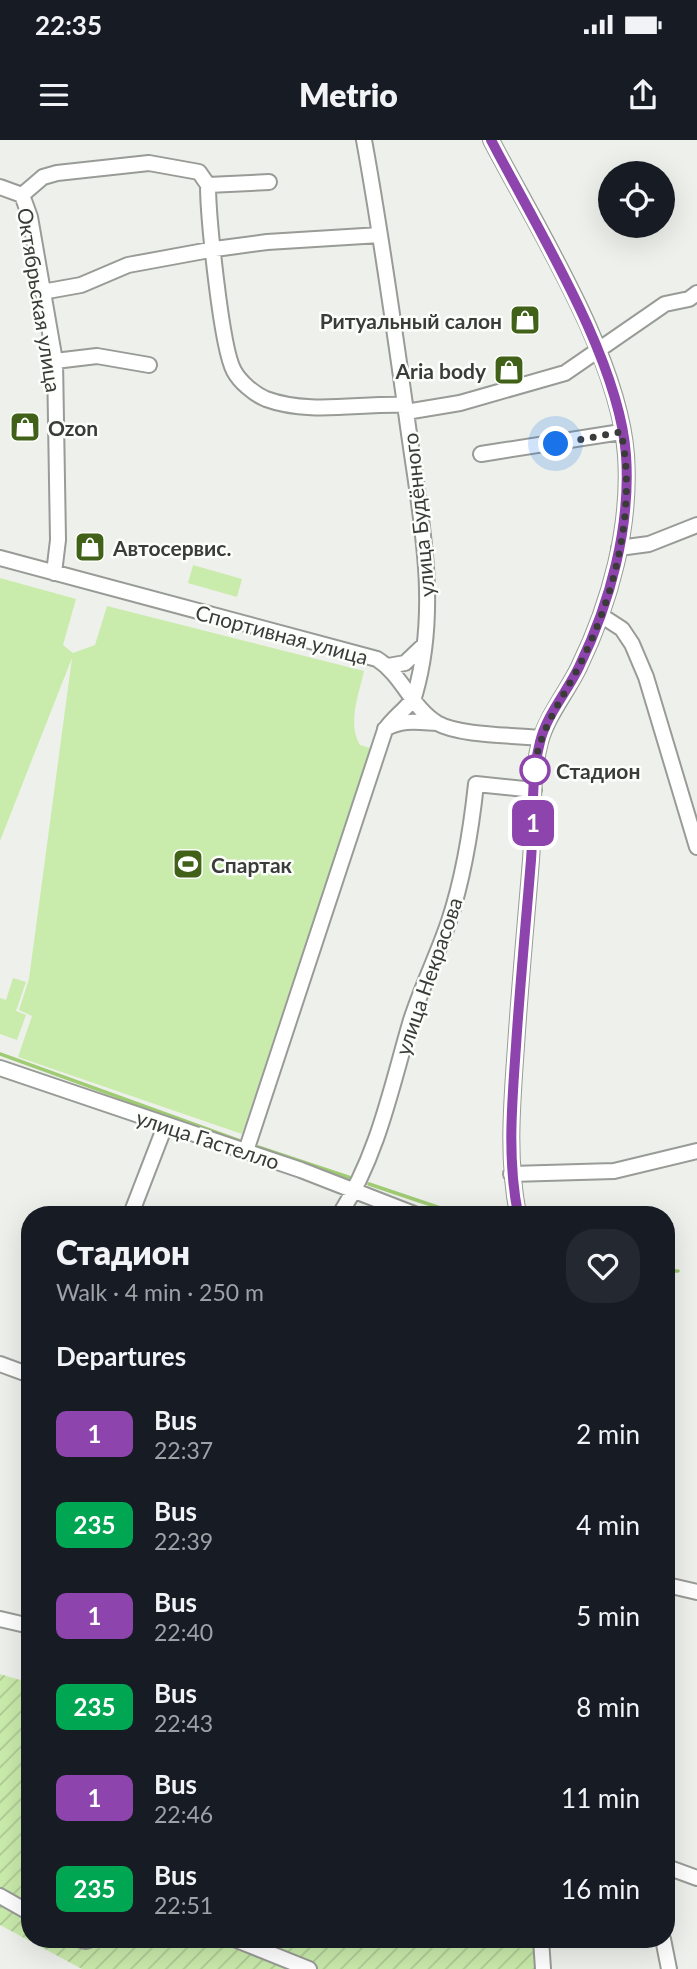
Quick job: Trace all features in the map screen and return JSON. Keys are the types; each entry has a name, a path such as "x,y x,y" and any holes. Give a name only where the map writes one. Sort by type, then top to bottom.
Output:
{"street":[{"name":"улица Будённого","path":"364,140 380,235 426,566 428,600 415,698"},
{"path":"491,140 598,349 621,432 626,476 619,548 602,616 541,738 534,790 510,1125 511,1174 517,1206"},
{"path":"0,187 22,195 34,183 57,173 138,163 199,173 208,185 208,221 215,249 233,370 252,391 264,398 291,404 405,408 460,403 520,388 565,373 665,304 689,299 697,293"},
{"path":"208,185 269,182"},
{"name":"Октябрьская улица","path":"22,195 30,217 55,361 58,540 54,573"},
{"path":"42,292 81,285 128,265 215,249 380,235"},
{"path":"55,361 97,356 149,365"},
{"path":"481,454 621,432"},
{"path":"619,548 649,544 697,525"},
{"name":"Спортивная улица","path":"0,558 368,656 388,666 437,723"},
{"path":"602,616 622,629 632,644 646,677 697,847"},
{"path":"388,666 405,663 424,644"},
{"path":"246,1152 385,730 392,717 415,698"},
{"path":"385,730 395,723 411,721 437,723 462,730 541,738"},
{"name":"улица Некрасова","path":"345,1206 376,1146 412,1018 449,921 465,862 476,785 534,790"},
{"name":"улица Гастелло","path":"0,1068 246,1152 393,1206"},
{"path":"134,1206 165,1126"},
{"path":"511,1174 628,1169 697,1151"},
{"path":"0,1364 21,1372"},
{"path":"675,1587 697,1592"},
{"path":"0,1619 21,1624"},
{"path":"675,1870 697,1878"},
{"path":"0,1896 21,1908"},
{"path":"256,1948 309,1969"},
{"path":"542,1948 543,1969"},
{"path":"665,1948 669,1969"}],"green space":[{"path":"193,565 242,579 237,597 188,583"},
{"name":"Спартак","path":"0,578 76,599 63,645 73,653 95,645 107,606 364,671 355,708 354,727 360,745 370,748 242,1134 18,1057 32,1016 19,1010 29,979 72,658 0,841"},
{"path":"13,978 26,982 16,1011 26,1015 17,1040 0,1034 0,998 6,1000"},
{"path":"0,1674 21,1680 21,1936 0,1925"},
{"path":"43,1948 546,1948 546,1969 82,1969"}],"waterway":[{"path":"0,1054 240,1141"},
{"path":"258,1147 351,1178"},
{"path":"369,1184 434,1206"}],"bus line":[{"name":"1","path":"491,140 598,349 613,392 626,452 624,509 619,548 602,616 578,669 541,738 535,767 531,859 510,1125 511,1174 517,1206"}],"place":[{"name":"Ритуальный салон","path":"525,320"},
{"name":"Aria body","path":"509,370"},
{"name":"Ozon","path":"25,427"},
{"name":"Автосервис.","path":"90,547"},
{"name":"Стадион","path":"535,770"},
{"name":"Спартак","path":"188,864"}],"route":[{"path":"535,770 534,773 541,738 578,669 602,616 619,548 624,509 626,452 621,432 556,444"}]}
